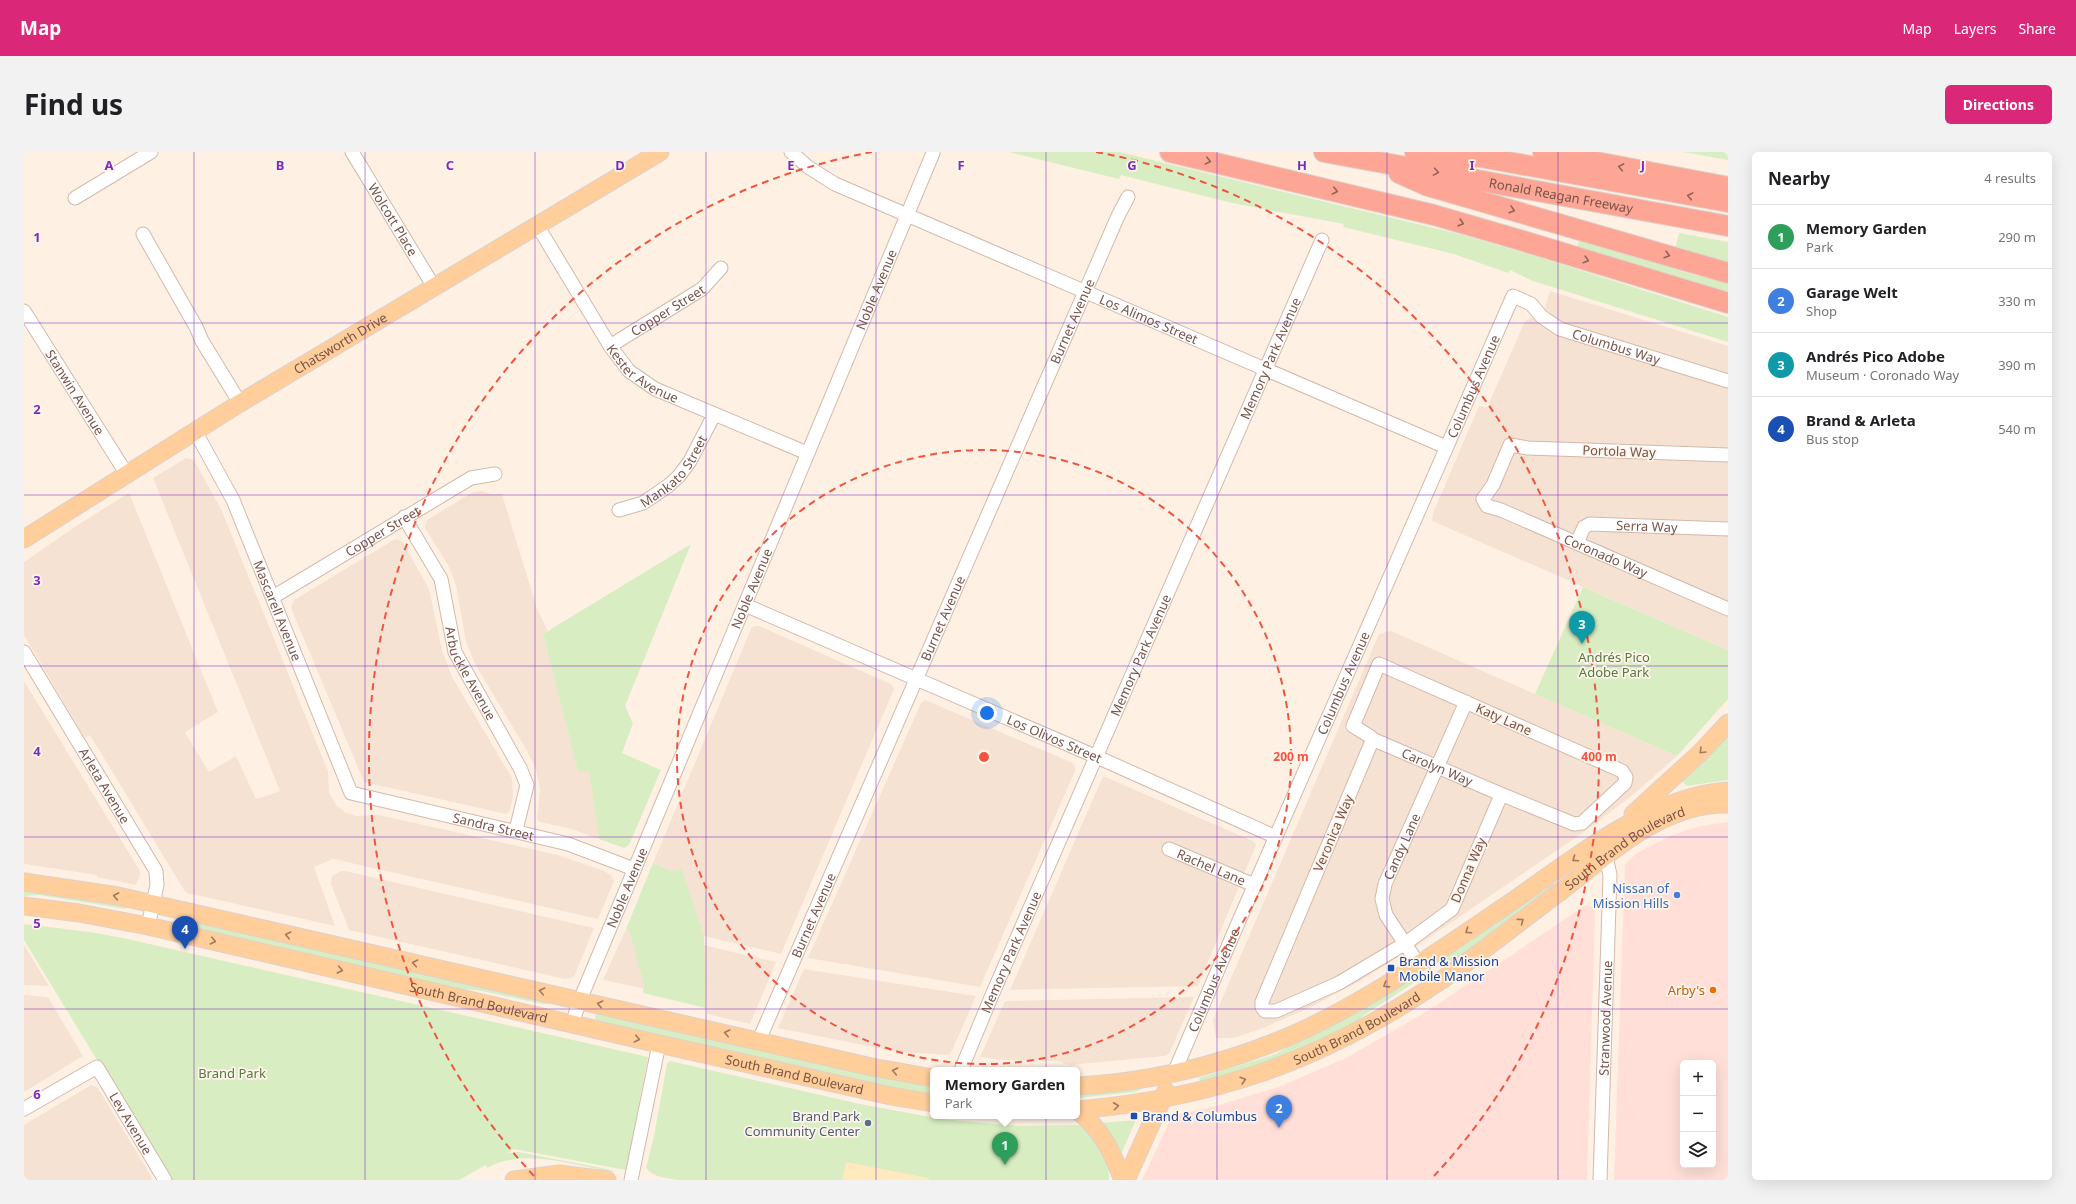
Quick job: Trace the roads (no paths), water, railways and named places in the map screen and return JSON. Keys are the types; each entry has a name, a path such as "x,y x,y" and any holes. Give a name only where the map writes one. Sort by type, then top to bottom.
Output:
{"highway":[{"path":"1170,152 1434,216 1520,240 1728,303"},
{"name":"Ronald Reagan Freeway","path":"1324,152 1728,226"},
{"path":"1415,152 1633,193 1659,213"},
{"path":"1453,152 1728,202"},
{"path":"1543,152 1728,187"},
{"path":"1370,160 1428,186 1728,273"}],"main road":[{"name":"Chatsworth Drive","path":"24,539 126,473 240,403 660,152"},
{"path":"1608,837 1674,778 1713,740 1728,722"},
{"name":"South Brand Boulevard","path":"1080,1086 1127,1081 1174,1073 1244,1054 1299,1032 1373,993 1419,964 1608,837 1663,806 1688,797 1728,791"},
{"name":"South Brand Boulevard","path":"1080,1110 1141,1103 1212,1089 1246,1079 1311,1055 1348,1036 1433,986 1643,830 1672,815 1693,809 1728,804"},
{"name":"South Brand Boulevard","path":"24,882 89,890 154,904 872,1067 930,1077"},
{"name":"South Brand Boulevard","path":"24,906 79,913 148,926 658,1044 891,1096 930,1102"},
{"name":"Columbus Avenue","path":"1125,1180 1174,1073"},
{"path":"1080,1113 1102,1134 1125,1180"},
{"path":"514,1180 559,1174 608,1180"}],"street":[{"path":"75,198 151,152"},
{"name":"Wolcott Place","path":"352,152 434,287"},
{"name":"Los Alimos Street","path":"791,152 808,167 835,184 1085,293 1446,447"},
{"name":"Noble Avenue","path":"572,1024 580,1000 634,869 933,153"},
{"name":"Burnet Avenue","path":"758,1040 1118,216 1128,197"},
{"name":"Kester Avenue","path":"537,225 610,346 629,370 656,389 808,452"},
{"path":"143,234 196,327 202,341 240,403"},
{"name":"Memory Park Avenue","path":"962,1067 995,988 1322,240"},
{"name":"Copper Street","path":"610,346 702,289 721,268"},
{"name":"Columbus Way","path":"1513,296 1531,304 1542,317 1560,329 1728,381"},
{"name":"Columbus Avenue","path":"1174,1073 1254,885 1513,296"},
{"name":"Stanwin Avenue","path":"24,311 126,473"},
{"name":"Mankato Street","path":"619,510 643,503 668,486 679,476 690,461 714,414"},
{"name":"Mascarell Avenue","path":"195,431 233,500 351,793"},
{"name":"Portola Way","path":"1484,503 1485,495 1493,485 1510,445 1528,448 1728,455"},
{"name":"Copper Street","path":"273,597 471,478 495,474"},
{"name":"Coronado Way","path":"1484,503 1491,508 1501,510 1728,609"},
{"name":"Arbuckle Avenue","path":"404,517 441,579 454,652 520,768 527,785 516,830"},
{"name":"Serra Way","path":"1577,543 1584,527 1590,524 1728,529"},
{"name":"Los Olivos Street","path":"745,605 1097,757 1276,837"},
{"name":"Arleta Avenue","path":"24,652 156,871 158,878 154,904 148,926"},
{"name":"Katy Lane","path":"1372,739 1353,726 1378,664 1622,771 1626,777 1625,783 1582,823 1574,824 1503,795"},
{"name":"Candy Lane","path":"1433,986 1406,943 1386,915 1382,899 1385,884 1466,702"},
{"name":"Carolyn Way","path":"1372,739 1438,765 1503,795"},
{"name":"Veronica Way","path":"1265,1011 1262,1007 1262,1002 1372,739"},
{"name":"Sandra Street","path":"351,793 516,830 568,844 634,869"},
{"name":"Donna Way","path":"1265,1011 1276,1011 1339,983 1406,943 1452,909 1499,800 1503,795"},
{"name":"Rachel Lane","path":"1169,849 1254,885"},
{"name":"Stranwood Avenue","path":"1600,1180 1610,875 1606,857"},
{"path":"631,1180 658,1044"},
{"name":"Lev Avenue","path":"24,1109 97,1067 165,1180"}],"place":[{"name":"Andrés Pico Adobe","path":"1582,644"},
{"name":"Nissan of Mission Hills","path":"1677,895"},
{"name":"Brand & Arleta","path":"185,949"},
{"name":"Brand & Mission Mobile Manor","path":"1391,968"},
{"name":"Arby's","path":"1713,990"},
{"name":"Brand & Columbus","path":"1134,1116"},
{"name":"Brand Park Community Center","path":"868,1123"},
{"name":"Garage Welt","path":"1279,1128"},
{"name":"Memory Garden","path":"1005,1165"}],"park label":[{"name":"Andrés Pico Adobe Park","path":"1614,664"},
{"name":"Brand Park","path":"232,1073"}]}
